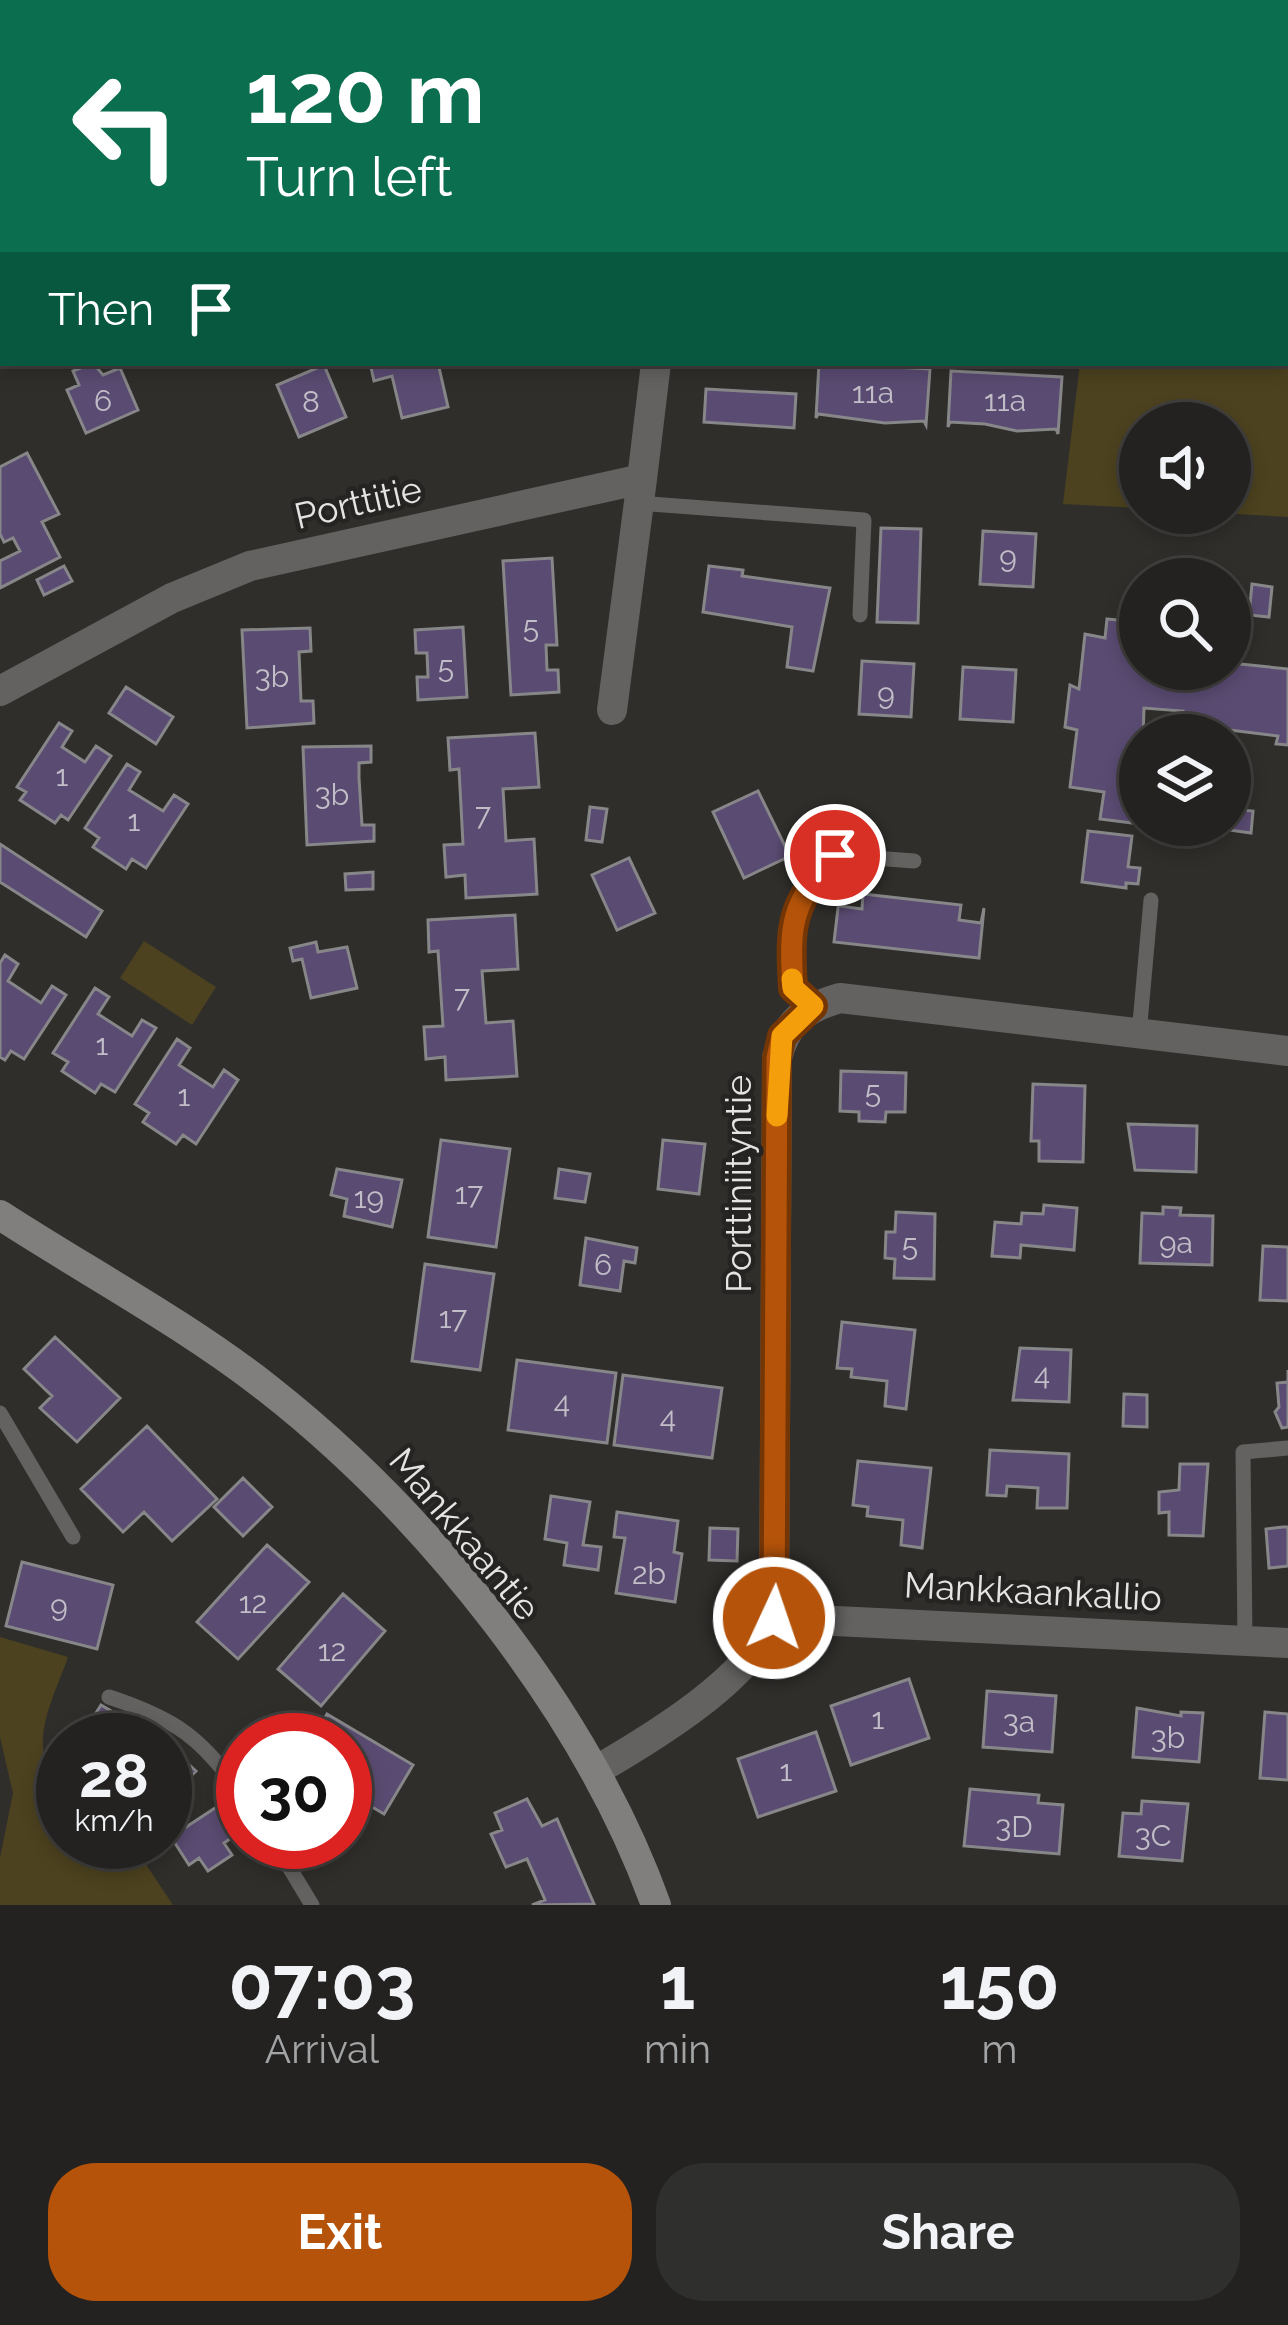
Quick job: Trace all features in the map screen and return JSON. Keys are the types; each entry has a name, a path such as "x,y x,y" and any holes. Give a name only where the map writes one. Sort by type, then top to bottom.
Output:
{"main road":[{"name":"Mankkaantie","path":"0,1215 266,1387 390,1495 474,1598 597,1770 656,1905"}],"street":[{"path":"612,710 656,366"},
{"name":"Porttitie","path":"0,691 172,598 250,566 640,491"},
{"path":"813,1006 840,998 1288,1051"},
{"name":"Porttiniityntie","path":"774,1618 777,1058 782,1036 813,1006"},
{"path":"597,1770 647,1741 749,1659 766,1640 774,1618"},
{"name":"Mankkaankallio","path":"774,1618 1288,1643"}],"lane":[{"path":"640,491 865,520 860,615"},
{"path":"813,1006 793,988 790,950 798,897 835,855 914,861"},
{"path":"1139,1034 1151,900"},
{"path":"0,1413 73,1537"},
{"path":"1245,1644 1243,1452 1288,1448"},
{"path":"109,1696 164,1715 216,1758"},
{"path":"290,1869 312,1905"}],"shaded area":[{"path":"1080,366 1288,366 1288,517 1251,515 1251,402 1119,402 1119,507 1063,504"},
{"path":"144,941 216,987 192,1025 120,978"},
{"path":"0,1637 68,1657 48,1713 36,1713 36,1869 149,1869 173,1905 0,1905 0,1858 13,1793 0,1737"}],"building":[{"path":"96,366 103,375 120,368 138,410 86,433 67,390 79,385 73,371"},
{"path":"324,366 346,417 299,437 277,385"},
{"path":"371,366 439,366 448,407 402,418 392,376 374,381"},
{"path":"819,366 930,369 926,425 924,421 885,423 818,414 816,418"},
{"path":"951,371 1062,377 1058,434 1056,429 1017,431 985,424 950,422 948,427"},
{"path":"706,389 796,394 794,428 704,422"},
{"path":"27,453 59,514 42,522 60,557 0,588 0,561 20,551 13,538 4,542 0,534 0,467"},
{"path":"881,528 921,529 918,623 877,622"},
{"path":"983,531 1036,534 1033,587 980,584"},
{"path":"552,558 557,645 546,645 547,670 558,670 559,692 511,695 503,561"},
{"path":"64,566 72,581 44,595 37,580"},
{"path":"709,566 743,570 742,576 830,588 813,671 787,667 792,627 703,612"},
{"path":"1252,584 1272,587 1269,617 1251,615"},
{"path":"1107,619 1119,620 1119,690 1251,690 1251,665 1288,669 1288,745 1276,744 1278,736 1251,733 1251,714 1183,714 1144,708 1144,714 1119,714 1119,821 1100,819 1104,792 1070,787 1077,730 1065,727 1070,685 1079,689 1085,634 1105,638"},
{"path":"463,627 467,697 418,700 417,677 428,677 427,653 416,653 415,630"},
{"path":"310,628 311,651 299,652 301,701 313,701 314,723 247,728 242,630"},
{"path":"862,661 914,664 911,717 859,714"},
{"path":"963,667 1016,670 1013,722 960,719"},
{"path":"126,687 173,717 156,744 109,713"},
{"path":"59,723 72,731 62,747 85,762 96,746 111,756 68,820 61,815 55,823 20,800 26,792 17,787"},
{"path":"535,733 539,787 503,789 506,841 534,839 537,894 466,898 465,875 446,877 444,845 463,844 459,769 450,770 448,738"},
{"path":"371,746 371,762 359,763 359,778 362,825 374,825 374,841 307,845 303,747"},
{"path":"127,764 140,772 129,790 163,811 174,795 188,804 146,868 132,859 126,869 93,847 99,838 85,828"},
{"path":"758,791 790,856 744,878 713,812"},
{"path":"590,807 607,809 602,842 586,840"},
{"path":"1088,831 1119,835 1119,846 1131,846 1128,867 1140,868 1138,884 1126,883 1126,888 1082,882"},
{"path":"0,844 102,911 86,937 0,882"},
{"path":"629,858 655,913 617,930 592,875"},
{"path":"373,872 373,889 346,890 345,874"},
{"path":"840,891 840,906 862,909 863,894 961,905 959,920 981,923 984,908 979,958 834,942"},
{"path":"515,915 518,969 482,971 486,1023 513,1021 517,1076 446,1080 445,1057 426,1059 424,1027 443,1026 438,951 429,952 428,920"},
{"path":"316,942 318,952 347,947 357,988 311,998 302,959 293,961 290,948"},
{"path":"5,955 18,964 8,981 41,1003 52,986 66,995 24,1059 11,1051 5,1060 0,1057 0,963"},
{"path":"95,988 109,997 98,1014 132,1036 142,1020 156,1028 115,1092 101,1084 95,1093 62,1071 68,1062 53,1053"},
{"path":"177,1039 190,1048 179,1065 213,1087 224,1070 238,1080 196,1144 183,1135 176,1144 143,1122 149,1113 135,1104"},
{"path":"841,1071 906,1073 905,1112 886,1112 885,1122 859,1121 859,1112 840,1111"},
{"path":"1033,1084 1085,1086 1083,1162 1039,1161 1039,1141 1031,1141"},
{"path":"1128,1124 1197,1126 1196,1172 1135,1170"},
{"path":"441,1140 510,1149 496,1247 428,1237"},
{"path":"663,1140 705,1144 699,1194 658,1189"},
{"path":"337,1169 402,1180 392,1227 344,1216 347,1199 331,1195"},
{"path":"559,1169 590,1174 585,1202 555,1198"},
{"path":"1044,1205 1077,1208 1074,1250 1021,1245 1020,1258 992,1256 995,1222 1021,1224 1022,1213 1043,1214"},
{"path":"1163,1207 1181,1208 1180,1215 1213,1216 1212,1265 1140,1263 1142,1213 1163,1214"},
{"path":"896,1212 935,1214 934,1279 894,1278 895,1259 885,1258 886,1232 895,1232"},
{"path":"586,1238 637,1248 635,1263 624,1261 620,1291 580,1285"},
{"path":"1263,1246 1288,1247 1288,1301 1260,1300"},
{"path":"425,1264 494,1274 480,1370 412,1361"},
{"path":"842,1322 915,1330 906,1409 885,1406 887,1381 851,1377 852,1369 837,1368"},
{"path":"55,1337 120,1398 77,1442 40,1408 52,1396 24,1369"},
{"path":"1020,1348 1071,1350 1069,1402 1013,1400"},
{"path":"517,1360 616,1373 607,1443 508,1430"},
{"path":"623,1375 722,1388 712,1458 614,1445"},
{"path":"1288,1382 1288,1427 1282,1428 1275,1412 1279,1407 1277,1383"},
{"path":"1124,1394 1147,1395 1147,1427 1123,1426"},
{"path":"147,1426 217,1499 172,1541 144,1512 123,1532 81,1489"},
{"path":"990,1450 1069,1454 1067,1508 1037,1508 1038,1488 1007,1486 1006,1496 987,1495"},
{"path":"858,1461 931,1468 922,1548 901,1545 903,1520 867,1516 868,1507 853,1505"},
{"path":"1180,1464 1208,1464 1203,1536 1169,1535 1169,1512 1159,1513 1159,1492 1179,1490"},
{"path":"243,1478 272,1507 243,1536 214,1507"},
{"path":"551,1496 590,1502 583,1545 601,1547 598,1570 564,1565 567,1543 545,1539"},
{"path":"617,1512 678,1521 674,1552 682,1554 675,1602 616,1593 625,1538 614,1537"},
{"path":"1288,1527 1288,1566 1269,1568 1266,1529"},
{"path":"710,1528 738,1529 737,1561 709,1560"},
{"path":"267,1545 309,1582 238,1659 197,1622"},
{"path":"22,1562 113,1585 97,1649 6,1626"},
{"path":"343,1594 385,1631 321,1706 278,1669"},
{"path":"909,1679 929,1738 851,1765 831,1706"},
{"path":"987,1691 1056,1696 1052,1752 983,1747"},
{"path":"1137,1708 1181,1716 1181,1712 1203,1713 1199,1762 1133,1757"},
{"path":"1265,1712 1288,1714 1288,1780 1260,1778"},
{"path":"816,1732 836,1791 758,1817 738,1759"},
{"path":"372,1741 413,1765 384,1814 372,1807"},
{"path":"970,1789 1039,1795 1038,1803 1063,1805 1059,1854 964,1846"},
{"path":"527,1799 542,1826 557,1819 594,1904 532,1905 545,1900 527,1859 506,1867 491,1834 502,1830 495,1813"},
{"path":"1142,1801 1188,1804 1182,1861 1119,1856 1123,1813 1141,1814"},
{"path":"216,1807 216,1866 208,1871 199,1858 192,1863 192,1823"}],"slow traffic":[{"path":"777,1116 777,1058 782,1036 813,1006 793,988 792,979"}],"route":[{"path":"774,1618 777,1058 782,1036 813,1006 793,988 790,950 798,897 835,855"}]}
